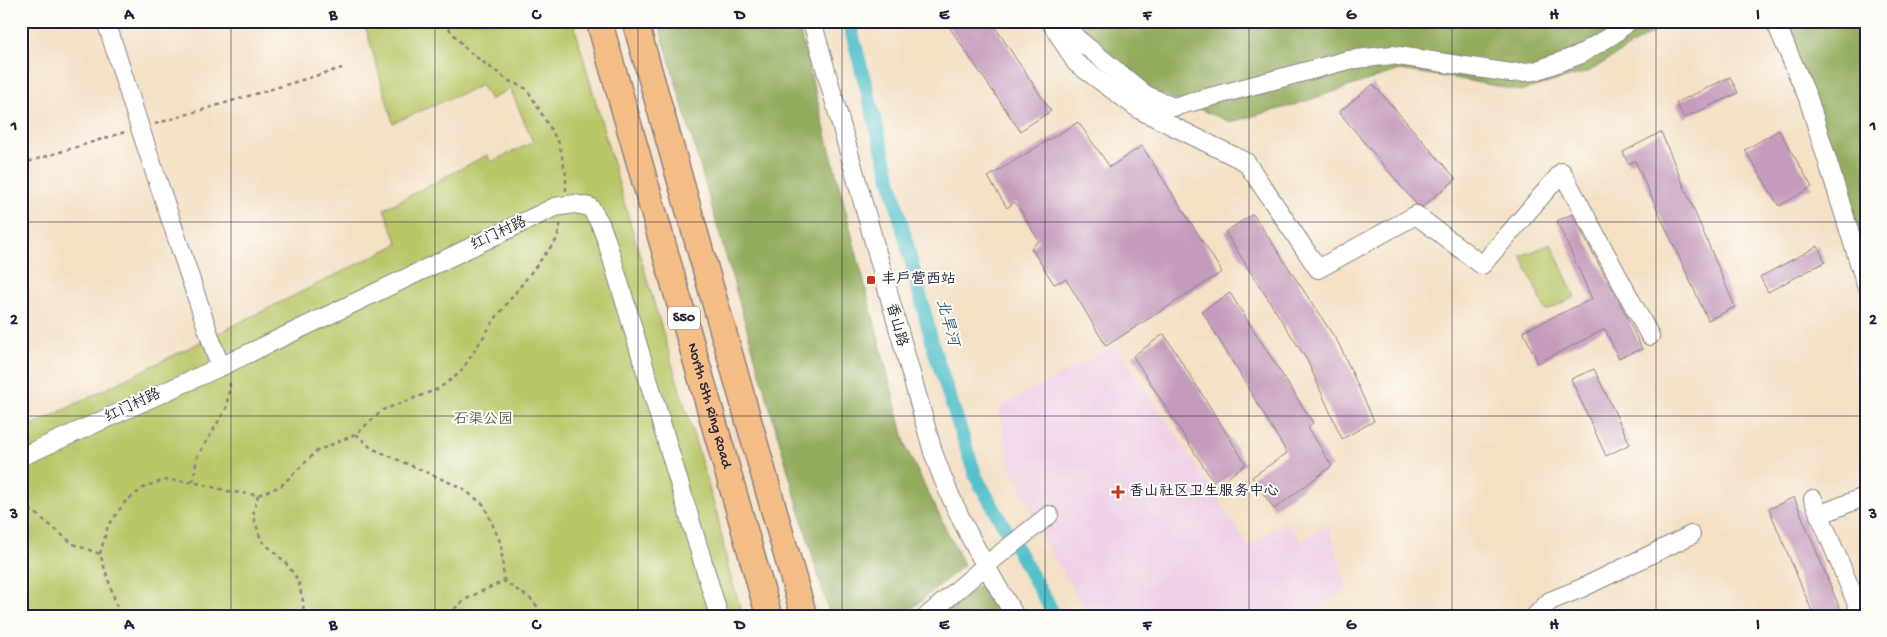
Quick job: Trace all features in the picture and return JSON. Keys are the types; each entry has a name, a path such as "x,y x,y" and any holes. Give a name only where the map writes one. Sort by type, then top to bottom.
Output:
{"highway":[{"name":"North 5th Ring Road","path":"599,21 770,616"},
{"name":"S50","path":"635,21 804,616"}],"street":[{"path":"106,21 220,367"},
{"name":"香山路","path":"812,21 944,486 964,528 1015,616"},
{"path":"1050,21 1076,62 1140,110 1246,162 1318,269 1416,215 1482,265 1562,172 1650,336"},
{"path":"1066,21 1075,37 1146,95 1173,107 1348,60 1392,55 1511,74 1534,71 1579,55 1614,34 1629,21"},
{"path":"1775,21 1808,98 1866,285"},
{"name":"红门村路","path":"21,457 220,367 555,207 575,204 590,206 600,222 718,616"},
{"path":"1862,616 1816,507 1866,496"},
{"path":"927,616 985,566 1049,516"},
{"path":"1536,616 1550,601 1582,588 1691,535"}],"path":[{"path":"120,616 100,554 108,526 125,502 146,486 165,480 193,482 232,492 258,495 281,486 317,451 356,434 383,410 438,389 460,374 496,319 557,239 565,205 566,175 559,143 527,89 509,81 468,51 450,30 445,21"},
{"path":"21,164 342,68"},
{"path":"193,482 197,458 226,409 230,384 220,367"},
{"path":"356,434 371,448 462,488 484,506 501,544 504,581"},
{"path":"258,495 253,515 260,540 285,562 298,580 304,616"},
{"path":"21,512 33,511 73,544 100,554"},
{"path":"450,616 452,610 468,598 504,581"},
{"path":"504,581 532,600 546,616"}],"shaded area":[{"name":"香山社区卫生服务中心","path":"1116,345 1249,546 1285,521 1301,541 1328,524 1348,590 1302,616 1089,616 1047,546 1009,463 999,408"}],"green space":[{"name":"石渠公园","path":"364,21 573,21 619,185 718,518 729,572 743,616 21,616 21,431 398,244 384,209 487,155 491,162 533,142 510,88 490,100 482,85 393,123"},
{"path":"658,21 797,21 907,450 964,565 903,616 830,616"},
{"path":"1072,21 1671,21 1590,71 1520,91 1455,78 1399,70 1294,105 1231,122 1099,69"},
{"path":"1755,21 1866,21 1866,285 1781,37"},
{"path":"1551,244 1575,297 1546,311 1521,256"},
{"path":"982,583 1000,616 942,616"}],"building":[{"path":"945,21 991,21 1051,111 1020,131"},
{"path":"1730,77 1738,93 1684,118 1676,103"},
{"path":"1373,84 1456,179 1422,207 1416,204 1339,112"},
{"path":"1078,122 1110,167 1142,146 1222,272 1106,346 1066,279 1054,284 1031,248 1039,241 1015,202 1007,208 988,177"},
{"path":"1779,130 1812,187 1779,206 1745,150"},
{"path":"1661,132 1735,307 1708,320 1635,161 1628,164 1623,152"},
{"path":"1253,214 1339,344 1374,421 1342,439 1307,360 1225,232"},
{"path":"1572,214 1642,349 1618,358 1605,329 1538,363 1523,331 1592,299 1557,221"},
{"path":"1818,246 1825,262 1768,292 1760,277"},
{"path":"1230,293 1313,423 1308,427 1332,466 1274,509 1252,477 1287,453 1202,311"},
{"path":"1164,334 1246,464 1216,486 1133,356"},
{"path":"1594,369 1630,444 1606,456 1571,379"},
{"path":"1794,497 1843,616 1814,616 1769,509"}],"waterway":[{"name":"北旱河","path":"849,21 935,353 976,477 1055,616"}],"place":[{"name":"丰户营西站","path":"871,280"},
{"name":"香山社区卫生服务中心","path":"1118,492"}]}
